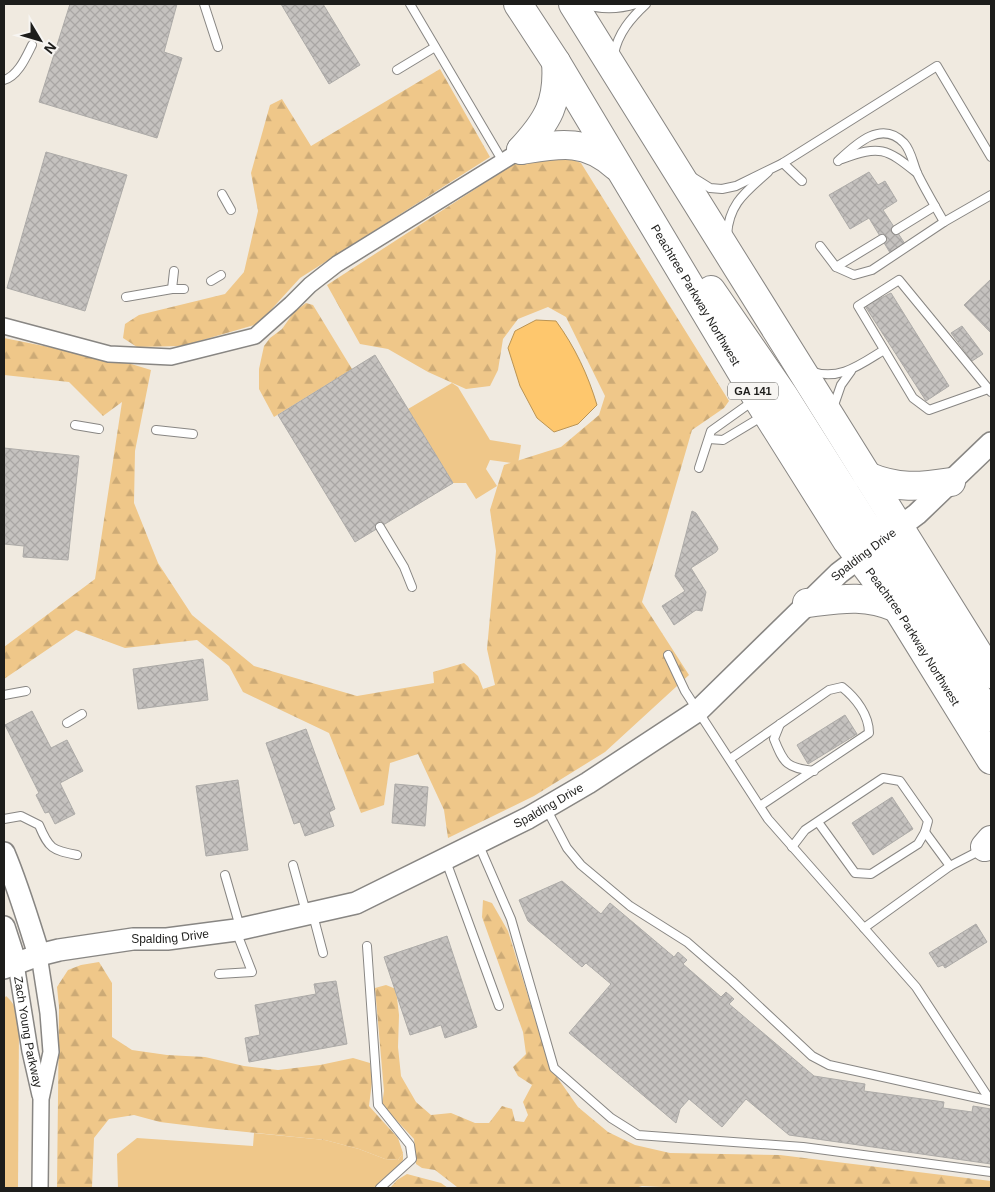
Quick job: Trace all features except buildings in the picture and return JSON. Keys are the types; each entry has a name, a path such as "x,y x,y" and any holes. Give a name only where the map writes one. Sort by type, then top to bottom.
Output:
{"highway":[{"name":"Peachtree Parkway Northwest","path":"518,4 556,62 762,406 847,541 880,542 991,674"},
{"name":"Peachtree Parkway Northwest","path":"573,4 867,476 880,542 897,608 991,760"},
{"path":"512,155 537,133 550,113 556,89 556,62"},
{"path":"512,155 565,144 583,147 607,158 620,170"},
{"path":"650,221 720,302 784,396 865,524 880,542 991,716"},
{"path":"867,476 900,486 914,487 951,482"},
{"path":"807,603 861,598 874,599 897,608"}],"main road":[{"name":"Spalding Drive","path":"10,966 59,950 133,939 167,940 238,929 356,903 546,808 603,774 699,710 839,573 917,514 991,443"},
{"path":"4,853 19,888 22,905 39,955"},
{"path":"4,927 10,966"}],"street":[{"path":"4,326 109,354 171,356 255,336 310,285 338,264 512,155"},
{"name":"Zach Young Parkway","path":"39,955 47,1003 51,1052 41,1098 40,1188"},
{"name":"Zach Young Parkway","path":"10,966 41,1098"}],"lane":[{"path":"204,4 218,47"},
{"path":"410,4 435,47 512,155"},
{"path":"582,4 611,10 636,4"},
{"path":"613,69 614,54 621,32 646,4"},
{"path":"4,80 22,65 32,45"},
{"path":"397,70 435,47"},
{"path":"675,167 710,188 722,189 736,186 784,163 937,66 991,157"},
{"path":"916,173 890,153 880,150 838,161 858,142 873,134 891,134 904,143 911,154 916,173 944,222"},
{"path":"784,163 802,181"},
{"path":"728,252 728,224 731,212 737,201 774,167"},
{"path":"222,194 231,210"},
{"path":"820,246 836,267 854,275 872,270 944,222 991,195"},
{"path":"896,230 935,206"},
{"path":"836,267 882,239"},
{"path":"172,289 174,271"},
{"path":"211,281 221,275"},
{"path":"899,280 990,390 929,410 913,398 858,306 899,280"},
{"path":"126,297 172,289 184,289"},
{"path":"799,366 816,373 834,375 852,370 884,350"},
{"path":"832,420 836,396 841,385 852,370"},
{"path":"699,468 711,432 762,406"},
{"path":"709,439 723,440 762,406"},
{"path":"75,425 99,429"},
{"path":"156,430 193,434"},
{"path":"380,527 404,567 412,587"},
{"path":"668,655 685,691 768,819 916,987 991,1100"},
{"path":"730,759 829,690 842,687 853,695 869,723 869,733 760,806"},
{"path":"4,695 26,691"},
{"path":"66,722 82,714"},
{"path":"780,724 774,740 780,754 787,763 796,769 814,771"},
{"path":"792,848 805,830 883,778 900,781 928,821 925,832 918,844 871,874 855,872 818,822"},
{"path":"546,808 567,848 581,865 630,906 686,942 732,981 812,1056 828,1065 991,1100"},
{"path":"4,819 21,816 39,825 44,839 55,850 77,855"},
{"path":"925,832 950,866"},
{"path":"478,843 510,919 554,1068 611,1118 638,1135 803,1147 991,1172"},
{"path":"864,928 950,866 989,845"},
{"path":"445,860 499,1006"},
{"path":"293,865 323,953"},
{"path":"219,974 252,972 238,929 225,875"},
{"path":"367,946 378,1105 410,1144 412,1159 380,1188"}],"shaded area":[{"path":"4,4 991,4 991,1188 4,1188"},
{"path":"536,320 556,321 580,362 597,405 578,424 554,432 537,418 520,386 508,348 515,331"}],"green space":[{"path":"440,69 490,157 300,278 258,324 182,346 137,347 123,338 125,324 139,315 225,294 244,272 258,211 251,173 270,105 282,99 311,146"},
{"path":"548,150 581,163 729,401 724,408 692,430 642,602 689,675 605,752 534,796 448,838 444,810 418,754 390,763 384,805 361,813 329,733 243,692 229,666 197,640 125,648 76,630 4,679 4,647 95,579 122,402 103,416 69,382 4,375 4,338 128,363 151,370 135,451 134,503 158,563 192,615 254,666 357,696 434,683 433,672 464,663 478,676 483,689 495,685 487,649 496,551 490,510 504,465 561,447 599,415 605,396 566,317 548,307 518,319 503,339 498,370 490,386 466,389 428,372 388,349 360,344 327,285 514,164"},
{"path":"306,303 313,305 352,369 274,417 259,389 259,369 264,346 270,338 282,329 294,312"},
{"path":"452,383 458,387 490,440 521,445 518,464 490,460 486,469 497,486 476,499 466,483 453,483 408,409"},
{"path":"483,900 492,903 508,931 550,1067 578,1107 608,1132 635,1145 670,1153 780,1155 991,1181 991,1188 666,1188 642,1186 635,1188 457,1188 435,1170 422,1168 416,1164 414,1139 382,1105 384,1091 375,988 386,985 396,989 399,1015 398,1047 401,1076 416,1102 431,1115 451,1113 475,1123 489,1123 502,1106 512,1109 515,1121 524,1122 528,1115 523,1102 532,1085 518,1076 513,1067 526,1054 523,1032 482,917"},
{"path":"99,962 112,983 112,1037 132,1050 167,1055 205,1057 244,1066 278,1070 320,1065 353,1058 370,1063 372,1082 369,1106 398,1138 403,1153 398,1160 385,1159 359,1149 325,1140 160,1122 134,1115 109,1119 94,1138 92,1188 57,1188 59,1007 57,987 68,970 81,965"},
{"path":"6,996 15,1008 19,1023 18,1188 4,1188 4,999"},
{"path":"254,1133 325,1140 359,1149 385,1159 398,1160 403,1153 403,1160 394,1172 377,1188 118,1188 117,1154 137,1138 253,1146"},
{"path":"407,1174 441,1183 448,1188 390,1188 397,1180"}]}
